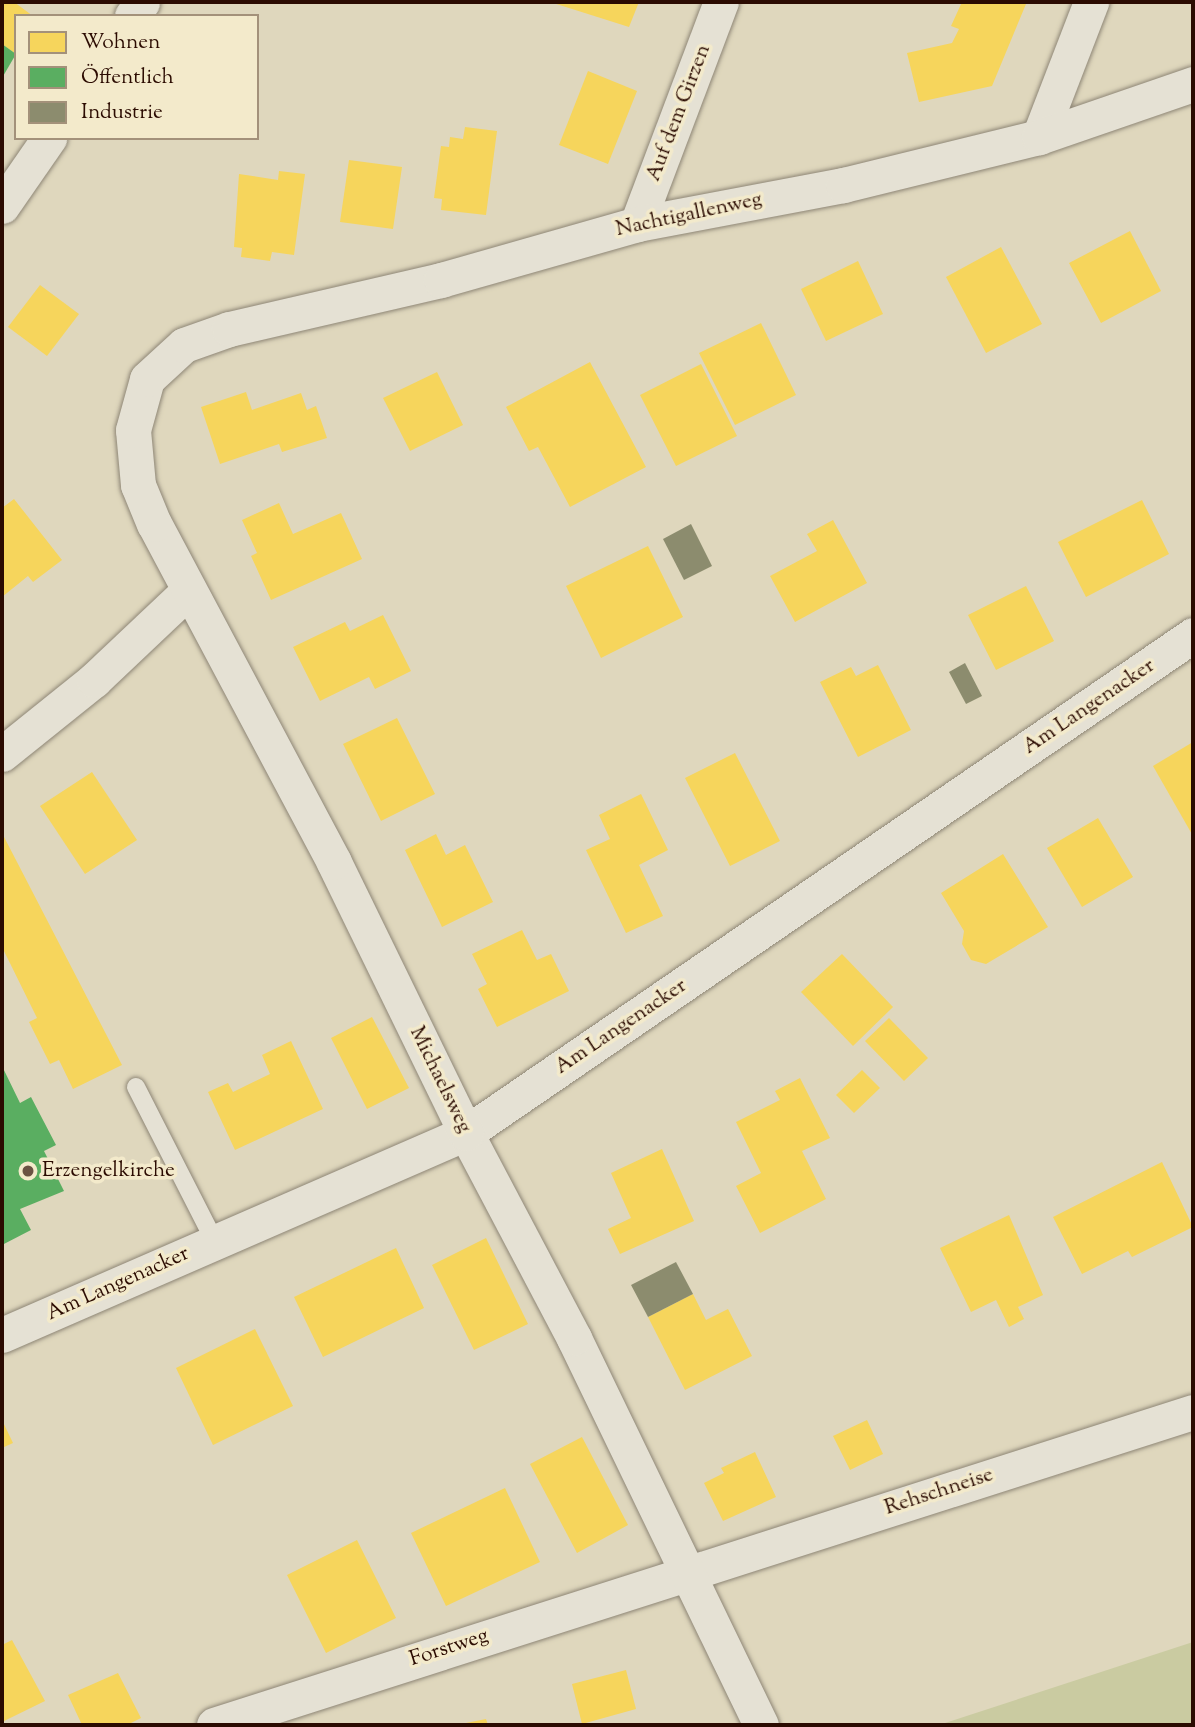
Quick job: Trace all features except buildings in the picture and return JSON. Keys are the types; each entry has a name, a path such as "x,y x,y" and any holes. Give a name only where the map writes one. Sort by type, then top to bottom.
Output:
{"street":[{"name":"Auf dem Girzen","path":"637,224 721,2"},
{"path":"1039,137 1091,2"},
{"name":"Nachtigallenweg","path":"184,345 229,329 441,280 637,224 843,185 1039,137 1193,84"},
{"path":"2,206 48,140"},
{"name":"Michaelsweg","path":"184,345 146,379 133,430 138,485 188,591 334,862 466,1133 574,1338 761,1725"},
{"path":"2,754 94,680 188,591"},
{"name":"Am Langenacker","path":"2,1335 466,1133 1193,635"},
{"name":"Rehschneise","path":"686,1572 1193,1412"},
{"name":"Forstweg","path":"214,1725 686,1572"}],"lane":[{"path":"136,1087 215,1242"}],"green space":[{"path":"1193,1642 1193,1725 939,1725"}],"place":[{"name":"Erzengelkirche","path":"28,1171"}]}
